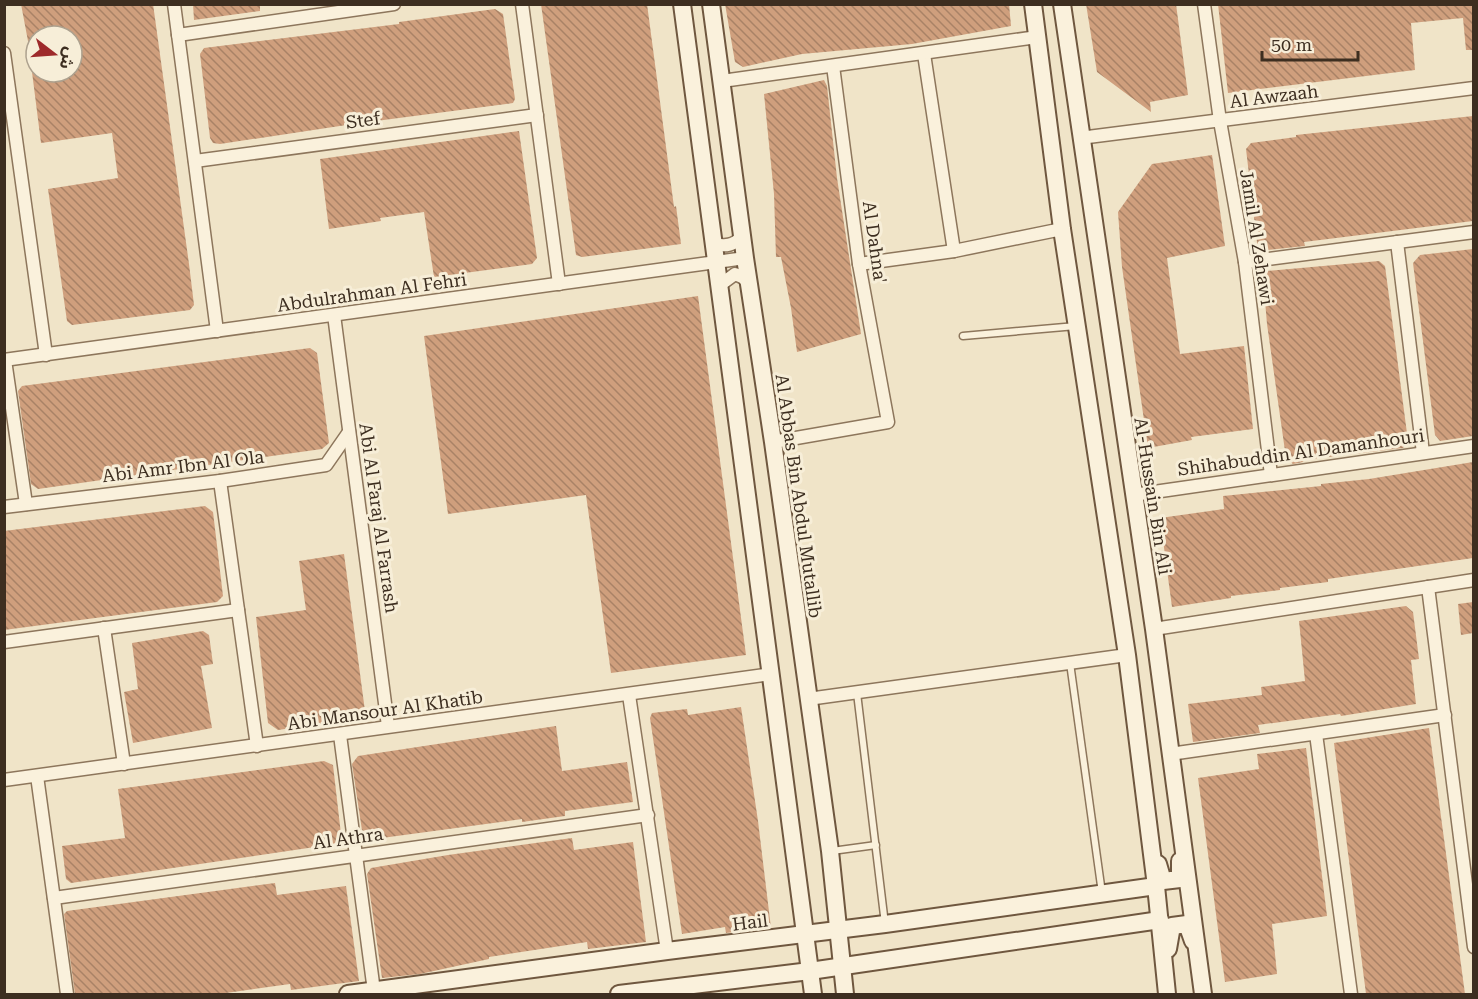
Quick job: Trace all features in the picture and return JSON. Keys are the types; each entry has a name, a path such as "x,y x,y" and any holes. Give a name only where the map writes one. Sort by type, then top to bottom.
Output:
{"street":[{"path":"174,4 218,331"},
{"path":"178,35 309,10 394,4"},
{"path":"522,4 559,284"},
{"path":"682,4 813,994"},
{"name":"Al Abbas Bin Abdul Mutallib","path":"711,4 748,282 830,851 845,994"},
{"path":"1033,4 1062,229 1126,655 1156,886 1167,994"},
{"name":"Al-Hussain Bin Ali","path":"1062,4 1154,629 1203,994"},
{"name":"Jamil Al Zehawi","path":"1204,4 1220,121 1245,262 1272,475"},
{"path":"722,81 1037,37"},
{"path":"4,53 8,112 46,355"},
{"path":"924,54 954,251"},
{"name":"Al Dahna'","path":"772,442 888,422 859,264 833,66"},
{"name":"Al Awzaah","path":"1080,138 1473,88"},
{"name":"Stef","path":"195,161 537,115"},
{"path":"859,264 954,251 1062,229"},
{"path":"1245,262 1473,232"},
{"path":"715,244 724,246 735,244 742,237"},
{"path":"1397,242 1423,453"},
{"name":"Abdulrahman Al Fehri","path":"5,360 745,258"},
{"path":"720,285 735,274 742,276 748,282"},
{"name":"Abi Al Faraj Al Farrash","path":"334,315 388,726"},
{"path":"5,360 26,504"},
{"name":"Abi Amr Ibn Al Ola","path":"4,507 220,481 326,465 350,432"},
{"name":"Shihabuddin Al Damanhouri","path":"1133,495 1473,446"},
{"path":"220,481 257,746"},
{"path":"1154,629 1473,580"},
{"path":"1428,587 1471,914 1473,947"},
{"path":"4,642 238,610"},
{"path":"104,628 124,764"},
{"path":"808,699 1126,655"},
{"name":"Abi Mansour Al Khatib","path":"4,780 771,674"},
{"path":"629,695 667,951"},
{"path":"1170,754 1445,715"},
{"path":"1316,734 1351,994"},
{"path":"340,735 374,991"},
{"path":"37,776 67,994"},
{"name":"Al Athra","path":"54,898 648,815"},
{"path":"1150,838 1163,881 1180,879 1182,834"},
{"name":"Hail","path":"348,994 667,951 805,935 1156,886"},
{"path":"619,994 810,971 1160,920"},
{"path":"1164,968 1172,927 1187,924 1199,959"}],"lane":[{"path":"963,336 1077,326"},
{"path":"1070,663 1102,894"},
{"path":"857,692 885,924"},
{"path":"830,851 876,845"}],"building":[{"path":"21,4 153,4 194,305 190,310 72,325 67,321 48,189 118,178 112,133 41,143 34,84 84,84 84,24 25,24"},
{"path":"193,4 260,4 260,11 194,20"},
{"path":"541,4 647,4 681,244 582,257 576,255"},
{"path":"725,4 1009,4 1011,26 912,44 802,54 743,67 735,62"},
{"path":"1086,4 1176,4 1188,95 1150,102 1151,112 1097,72"},
{"path":"1218,4 1473,4 1473,50 1466,50 1463,18 1411,23 1415,70 1228,93"},
{"path":"495,9 503,14 515,99 513,103 220,144 213,143 210,138 200,54 204,48 399,24 399,22"},
{"path":"824,80 827,86 837,178 861,334 797,352 781,257 776,257 774,194 764,94"},
{"path":"1473,116 1473,221 1304,242 1305,246 1258,251 1246,149 1251,143 1296,137 1296,135"},
{"path":"519,131 537,258 532,264 434,277 424,212 380,218 381,221 329,229 320,159"},
{"path":"1212,155 1225,246 1167,258 1180,354 1244,346 1253,429 1191,437 1192,440 1148,448 1122,267 1118,212 1152,164"},
{"path":"1473,249 1473,436 1440,441 1435,435 1413,263 1420,255"},
{"path":"1379,261 1385,266 1408,441 1403,448 1304,460 1293,464 1286,458 1267,324 1263,277 1267,271"},
{"path":"698,296 746,655 611,673 586,495 448,514 424,336"},
{"path":"310,348 317,353 329,443 322,449 38,489 31,484 18,391 22,386"},
{"path":"1473,462 1473,558 1328,579 1328,582 1172,607 1160,518 1224,509 1223,496 1321,486 1321,484 1369,479"},
{"path":"205,506 213,512 223,596 217,602 4,630 4,531"},
{"path":"344,554 365,711 360,718 278,730 268,723 256,617 306,610 299,561"},
{"path":"1473,602 1473,633 1461,635 1458,604"},
{"path":"1406,606 1413,612 1419,659 1411,660 1416,704 1341,716 1340,714 1258,725 1260,733 1193,742 1188,704 1262,695 1261,687 1305,681 1299,621"},
{"path":"203,631 209,635 213,664 201,666 212,728 133,743 124,692 138,689 132,643"},
{"path":"741,707 771,928 726,933 725,927 682,934 650,718 652,713 687,709 688,715"},
{"path":"556,726 562,771 627,762 633,802 565,811 565,816 522,822 522,819 367,840 363,837 352,764 358,756"},
{"path":"1429,728 1465,994 1366,994 1334,743"},
{"path":"1306,748 1327,916 1272,924 1277,974 1225,982 1198,778 1259,769 1257,754"},
{"path":"324,761 333,765 342,843 71,883 66,879 62,846 125,838 118,789"},
{"path":"572,838 574,850 633,842 646,942 588,949 587,942 489,957 489,959 420,974 382,978 367,874 371,868"},
{"path":"275,883 277,895 346,886 359,981 291,990 290,984 219,994 75,994 64,914 67,911"}]}
